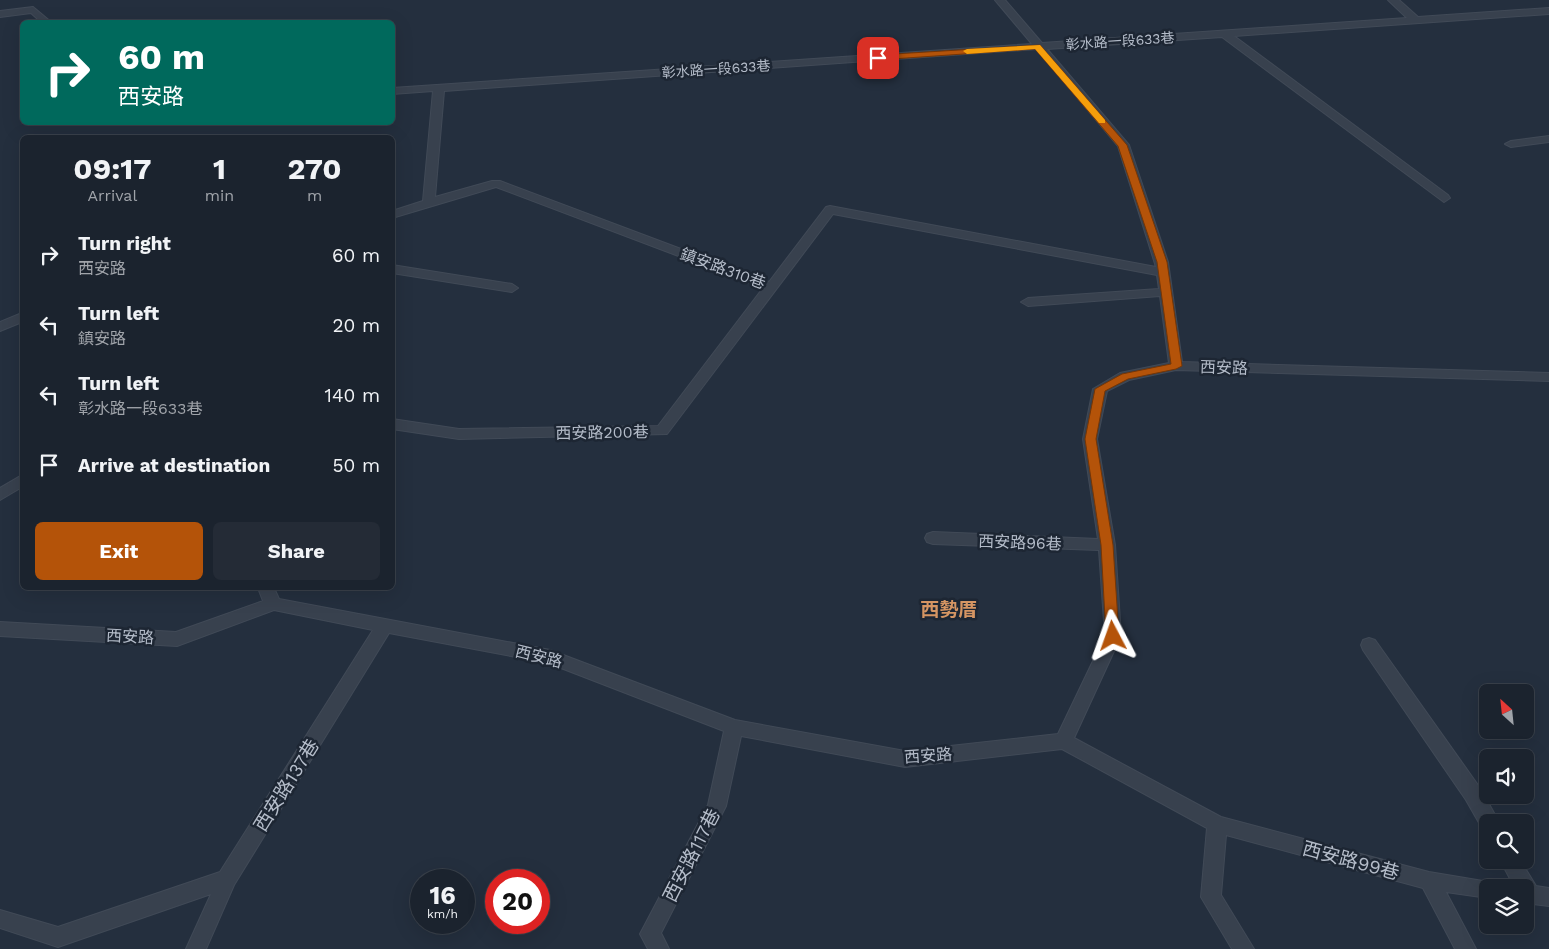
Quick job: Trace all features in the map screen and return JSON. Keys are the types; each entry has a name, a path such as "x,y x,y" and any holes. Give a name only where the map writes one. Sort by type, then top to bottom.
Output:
{"lane":[{"path":"1000,0 1122,145 1164,272 1176,366"},
{"path":"1394,0 1416,21"},
{"path":"0,14 33,10 44,20"},
{"name":"彰水路一段633巷","path":"395,91 1549,11"},
{"path":"1224,34 1444,198"},
{"path":"395,215 429,203 439,88"},
{"path":"1511,144 1549,139"},
{"name":"鎮安路310巷","path":"429,203 496,183 771,287 830,210 1164,272"},
{"path":"395,268 512,288"},
{"name":"西安路200巷","path":"395,424 459,434 662,431 771,287"},
{"path":"1028,302 1167,292"},
{"path":"0,327 20,319"},
{"name":"西安路","path":"0,630 177,639 274,604 550,657 734,727 905,759 1064,740 1113,636 1107,545 1090,439 1100,389 1125,376 1176,366 1546,380"},
{"path":"0,495 20,481"},
{"name":"西安路96巷","path":"933,538 1107,545"},
{"path":"267,590 274,604"},
{"name":"西安路137巷","path":"196,949 227,879 385,625"},
{"path":"1369,645 1473,794 1484,814"},
{"name":"西安路117巷","path":"659,949 650,934 717,806 734,727"},
{"name":"西安路99巷","path":"1064,740 1217,824 1430,882 1479,888"},
{"path":"1217,824 1211,897 1244,949"},
{"path":"1516,869 1535,895"},
{"path":"0,919 58,937 227,879"},
{"path":"1430,882 1466,949"}],"slow traffic":[{"path":"967,51 1037,46 1102,122"}],"district":[{"name":"西勢厝","path":"949,609"}],"route":[{"path":"878,58 1037,46 1122,145 1162,262 1176,366 1125,376 1100,389 1090,439 1107,545 1113,636"}]}
